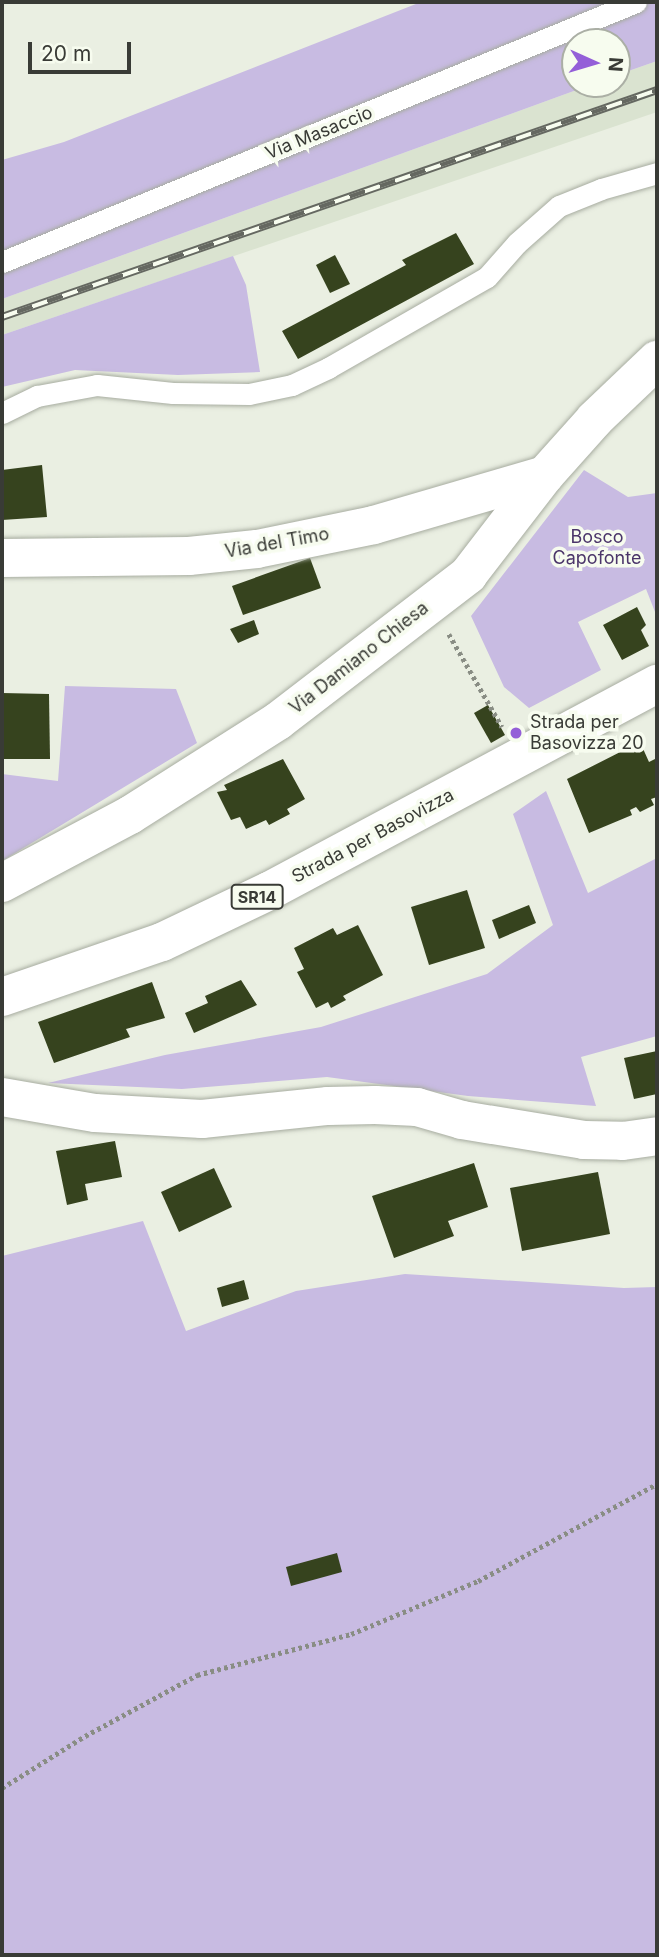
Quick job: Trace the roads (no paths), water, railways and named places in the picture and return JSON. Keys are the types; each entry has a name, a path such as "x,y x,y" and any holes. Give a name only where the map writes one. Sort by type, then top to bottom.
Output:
{"street":[{"name":"Via Damiano Chiesa","path":"2,883 130,815 278,722 468,575 545,475 595,419 657,360"},
{"name":"Via del Timo","path":"2,558 189,556 257,549 374,525 545,475"},
{"name":"Strada per Basovizza","path":"2,997 162,942 269,891 657,684"},
{"path":"2,1097 94,1113 202,1119 375,1104 417,1107 476,1123 584,1140 623,1141 657,1136"}],"lane":[{"name":"Via Masaccio","path":"2,262 636,2"},
{"path":"2,413 37,396 97,384 173,393 249,394 292,385 340,362 487,277 517,243 559,206 601,189 657,173"}],"railway":[{"path":"2,317 657,90"}],"place":[{"name":"Strada per Basovizza 20","path":"516,733"}],"park label":[{"name":"Bosco Capofonte","path":"597,548"}]}
